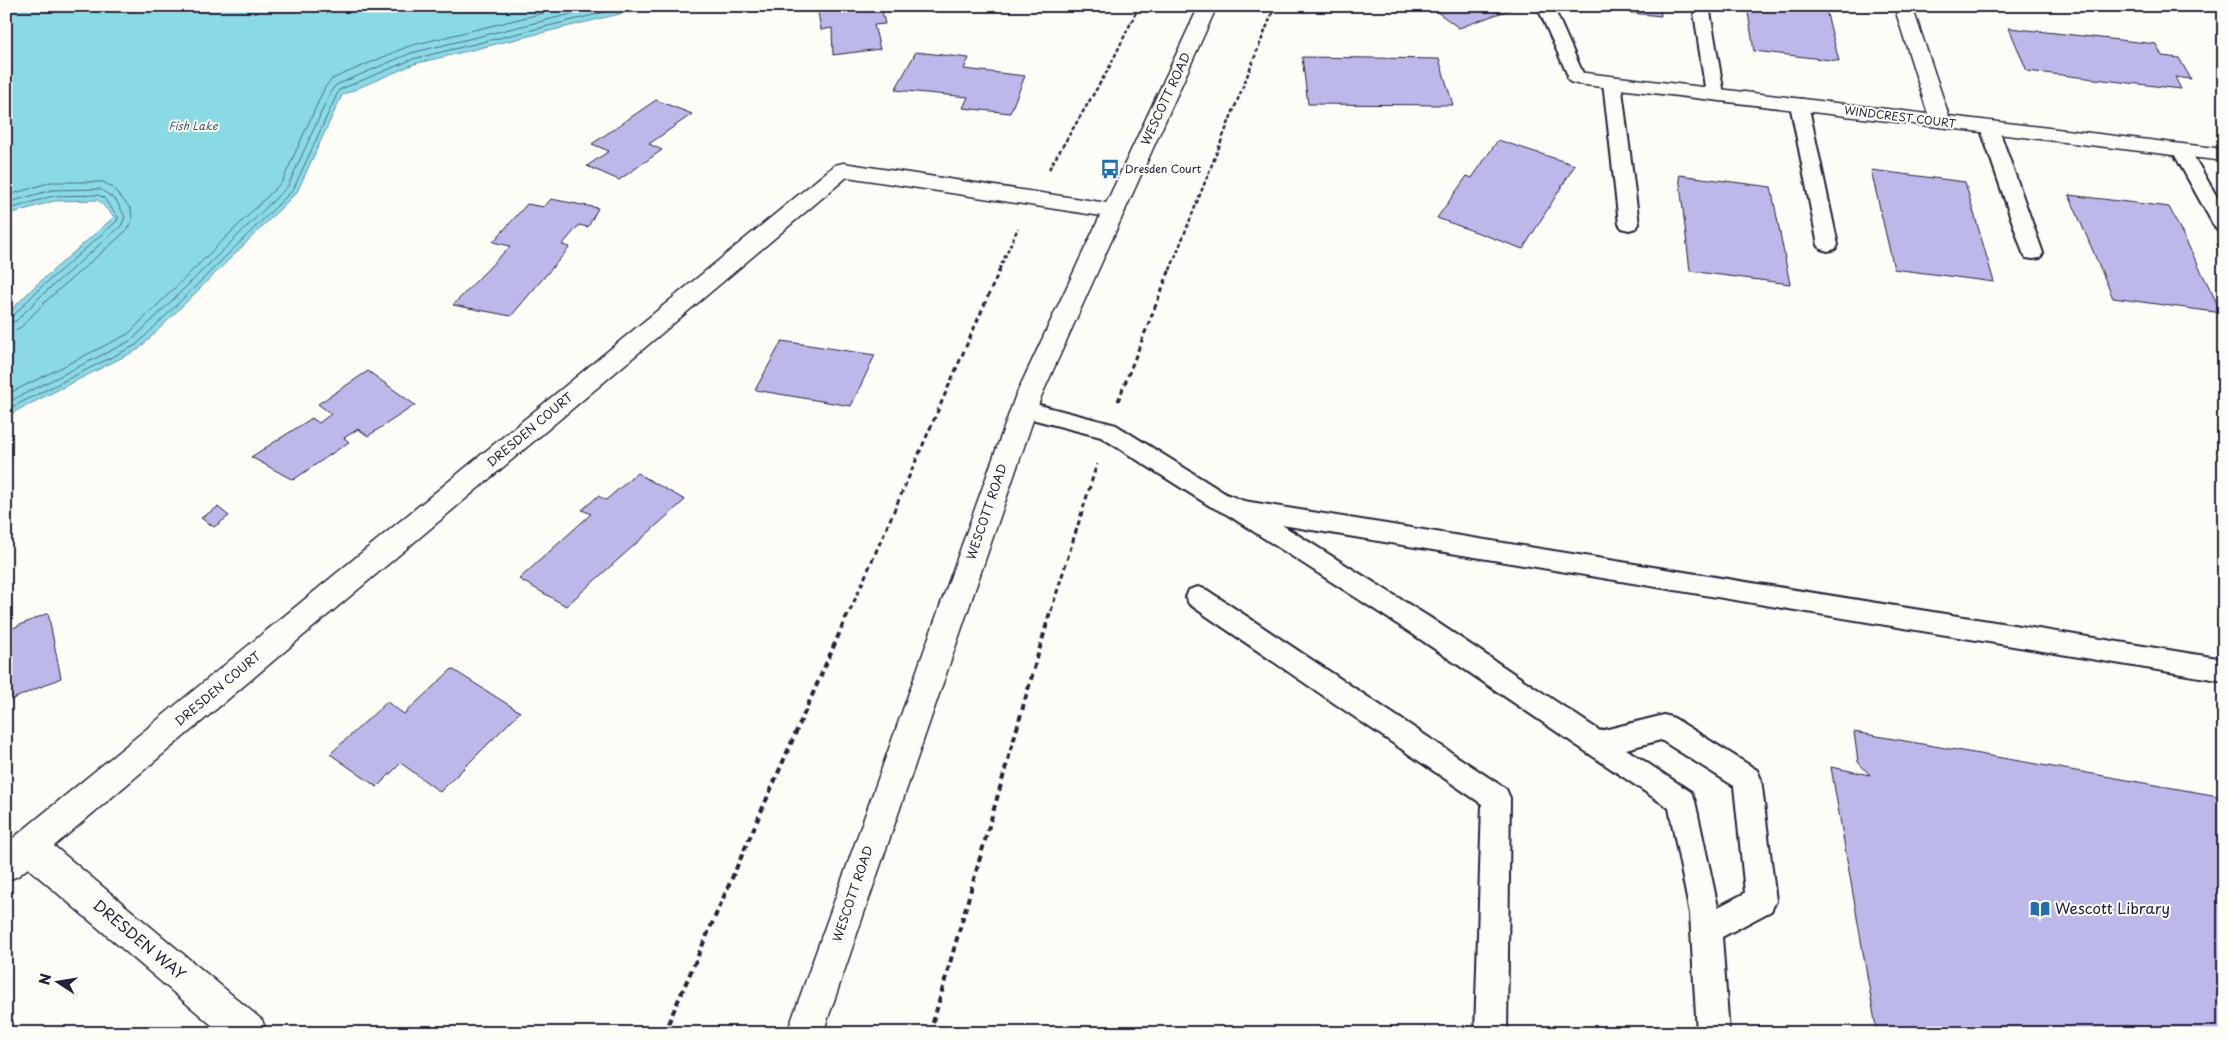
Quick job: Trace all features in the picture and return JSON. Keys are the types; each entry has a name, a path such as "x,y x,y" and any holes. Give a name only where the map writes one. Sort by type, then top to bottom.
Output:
{"street":[{"name":"WESCOTT ROAD","path":"804,1033 1024,409 1208,6"},
{"path":"1903,6 1941,122"},
{"name":"WINDCREST COURT","path":"1577,78 2224,155"},
{"name":"DRESDEN COURT","path":"17,856 843,170 1114,211"},
{"name":"DRESDEN WAY","path":"17,856 249,1033"}],"lane":[{"path":"1545,6 1577,78"},
{"path":"1701,6 1715,94"},
{"path":"1612,82 1629,224"},
{"path":"1799,104 1828,245"},
{"path":"1989,127 2034,254"},
{"path":"2181,150 2224,226"},
{"path":"1024,409 1108,431 1218,500 1236,508 1420,625 1681,801 1705,914 1713,1033"},
{"path":"1236,508 2224,670"},
{"path":"1198,597 1496,798 1491,1033"},
{"path":"1597,744 1664,727 1747,779 1761,901 1706,929"}],"path":[{"path":"664,1033 1032,198 1109,68 1139,6"},
{"path":"930,1033 1063,567 1108,431 1195,205 1275,6"}],"water":[{"name":"Fish Lake","path":"6,6 652,6 414,64 342,95 297,192 139,349 6,416 6,315 34,287 114,217 98,200 54,201 6,215"}],"building":[{"path":"817,6 881,7 885,24 874,25 880,49 833,55 832,28 821,30"},
{"path":"1429,6 1515,6 1517,7 1459,28"},
{"path":"1583,6 1660,6 1661,16 1583,8"},
{"path":"1747,6 1825,6 1839,61 1754,51"},
{"path":"2009,28 2156,44 2162,56 2179,58 2191,79 2175,77 2181,89 2027,71"},
{"path":"916,52 969,58 964,69 1025,76 1010,113 963,108 968,97 895,90"},
{"path":"1302,57 1439,59 1453,105 1308,104"},
{"path":"656,100 692,114 649,144 662,150 619,180 587,166 609,151 592,144"},
{"path":"1498,140 1575,165 1523,249 1437,218 1467,176 1472,178"},
{"path":"1871,170 1965,182 1994,282 1894,269"},
{"path":"1679,175 1771,187 1790,284 1690,271"},
{"path":"2069,195 2169,207 2222,313 2113,298"},
{"path":"551,199 598,208 588,227 579,225 562,245 570,247 511,316 453,305 510,246 493,242 527,204 544,207"},
{"path":"782,341 875,355 851,406 755,390"},
{"path":"368,371 415,405 368,436 358,429 344,438 349,442 293,480 251,457 312,418 319,423 331,414 318,404"},
{"path":"637,473 685,500 566,606 519,579 591,514 582,510 598,496 606,500"},
{"path":"218,507 229,516 214,527 201,518"},
{"path":"48,613 61,678 6,702 6,631"},
{"path":"452,669 520,712 440,792 401,763 377,787 330,754 387,702 404,714"},
{"name":"Wescott Library","path":"1854,732 2224,797 2224,1033 1877,1033 1831,767 1870,775 1858,762"}],"place":[{"name":"Dresden Court","path":"1110,169"},
{"name":"Wescott Library","path":"2040,909"}]}
